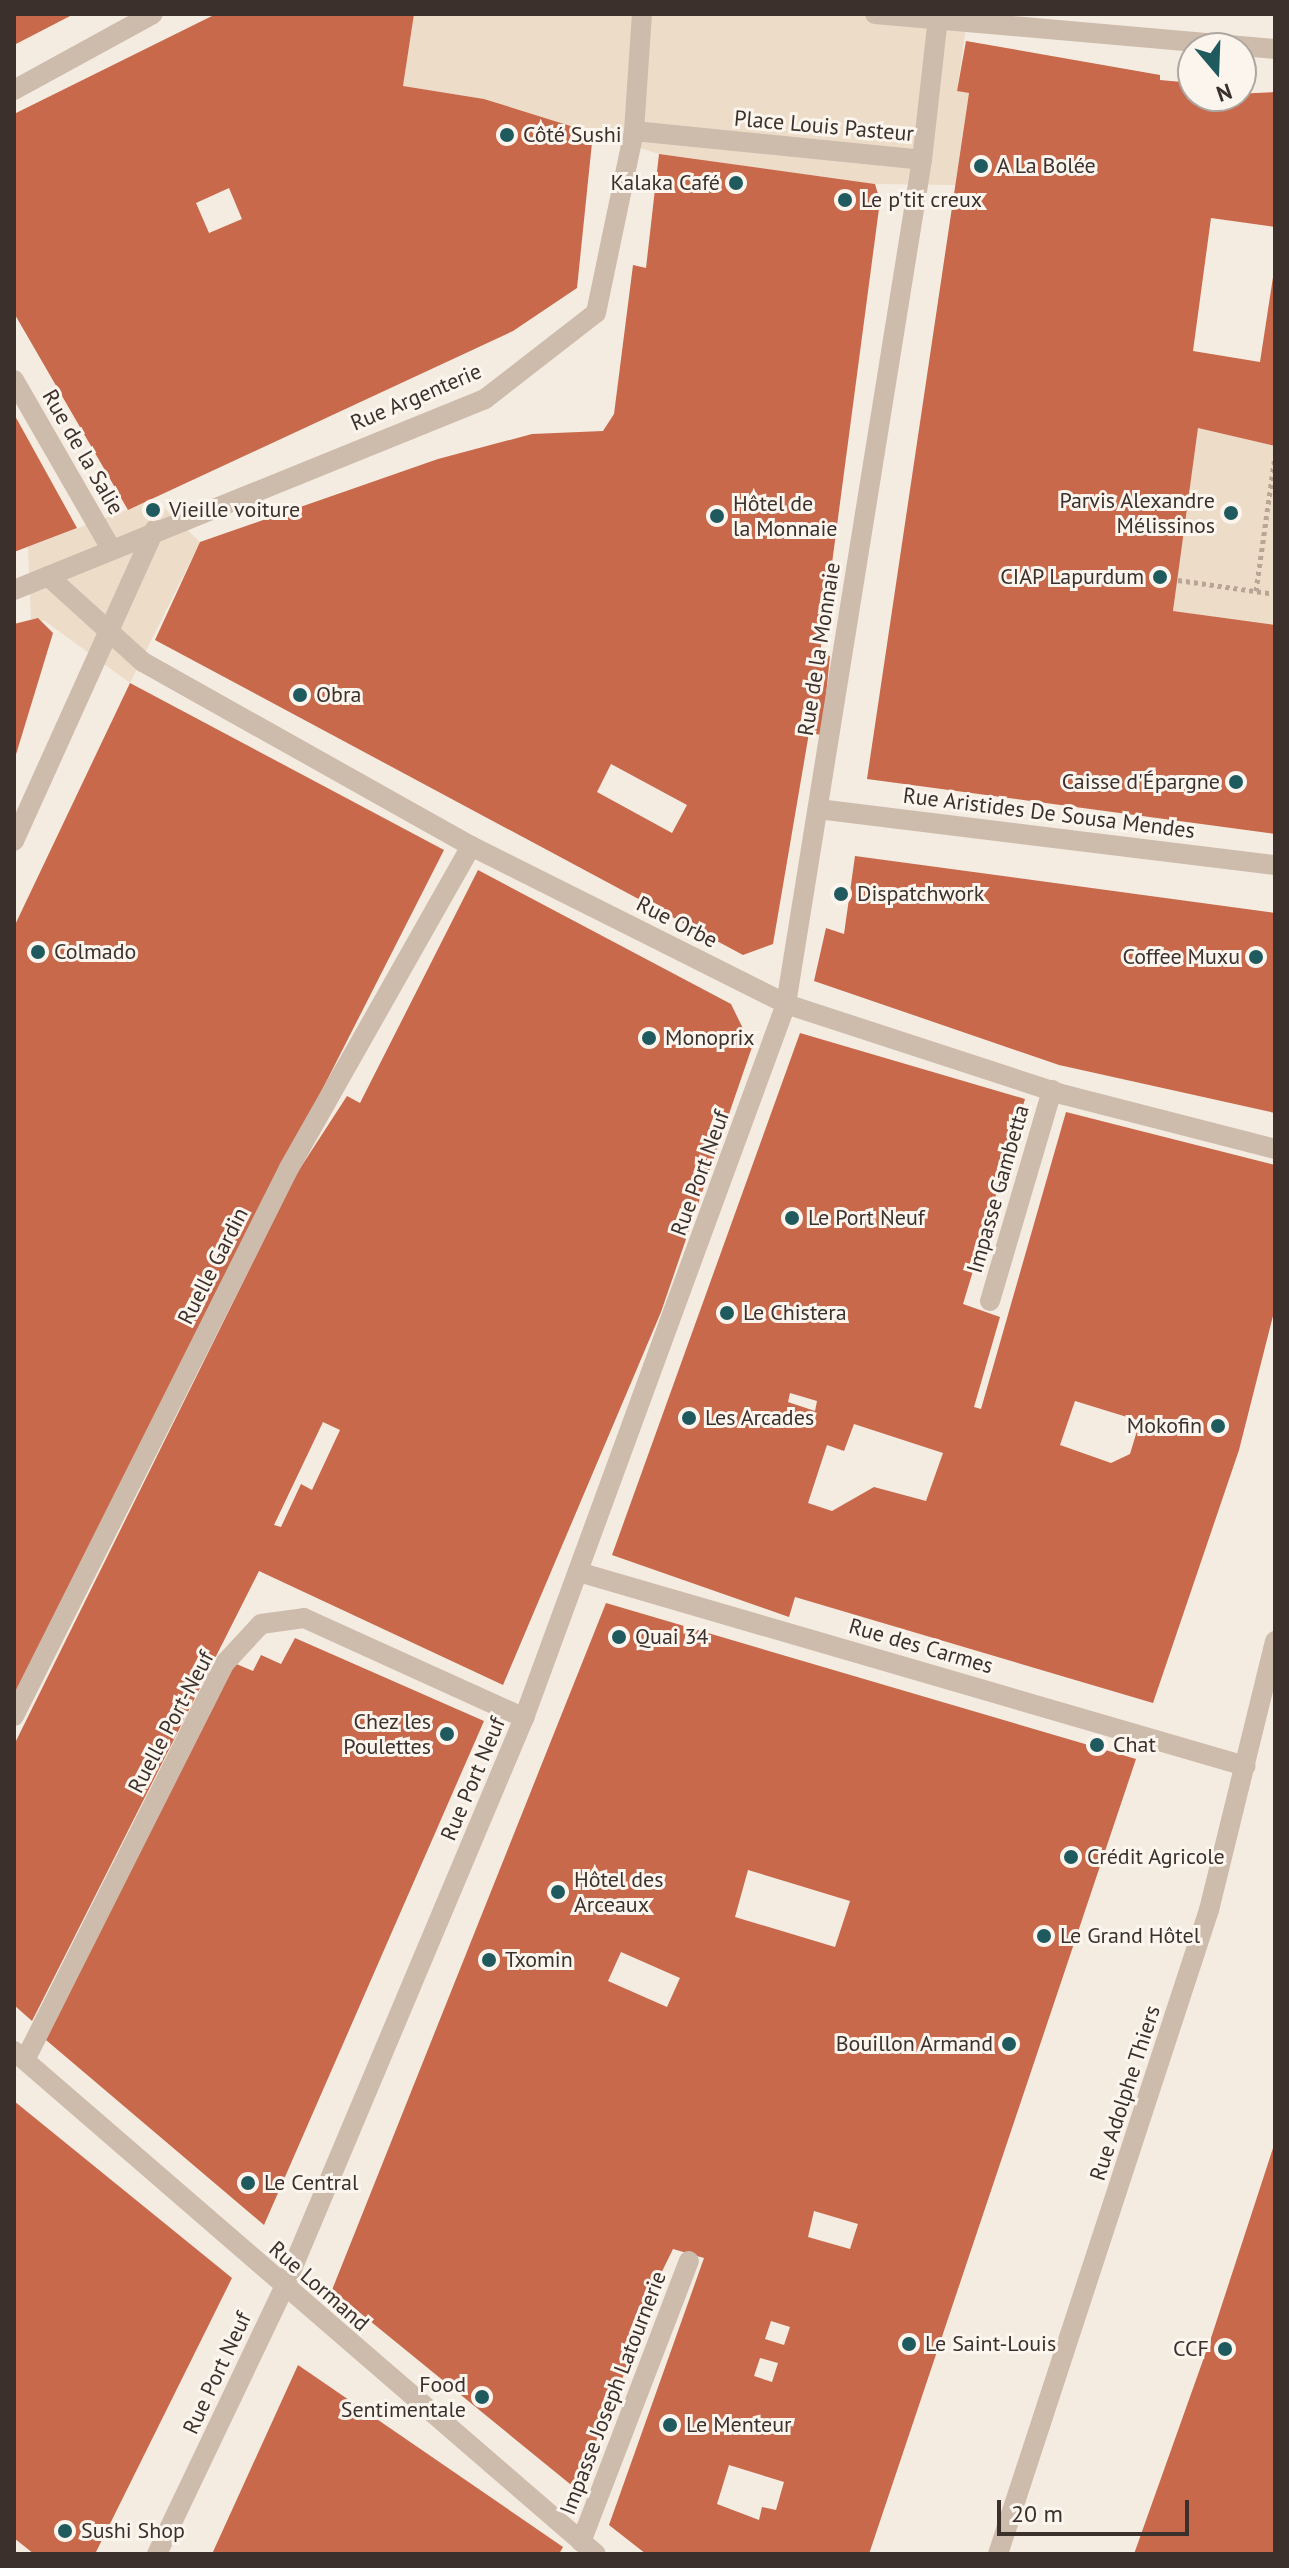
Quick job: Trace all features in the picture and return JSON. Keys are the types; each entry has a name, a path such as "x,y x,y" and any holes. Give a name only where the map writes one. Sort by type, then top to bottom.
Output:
{"street":[{"path":"14,90 153,14"},
{"path":"634,131 642,14"},
{"path":"875,14 1275,49"},
{"name":"Place Louis Pasteur","path":"634,131 922,160 938,18"},
{"name":"Rue Argenterie","path":"14,590 155,529 485,399 596,313 634,131"},
{"name":"Rue de la Monnaie","path":"786,1004 922,160"},
{"name":"Rue de la Salie","path":"14,380 111,549"},
{"path":"14,841 105,630 155,529"},
{"name":"Rue Orbe","path":"48,576 143,662 471,846 786,1004 1052,1090 1275,1149"},
{"name":"Rue Aristides De Sousa Mendes","path":"818,809 1275,865"},
{"name":"Ruelle Gardin","path":"14,1716 289,1168 471,846"},
{"name":"Rue Port Neuf","path":"157,2554 284,2288 524,1718 582,1573 786,1004"},
{"name":"Impasse Gambetta","path":"990,1301 1052,1090"},
{"name":"Rue des Carmes","path":"582,1573 1245,1766"},
{"name":"Ruelle Port-Neuf","path":"20,2055 224,1664 261,1624 304,1618 524,1718"},
{"name":"Rue Adolphe Thiers","path":"998,2554 1209,1910 1275,1641"},
{"name":"Rue Lormand","path":"20,2055 284,2288 589,2548"},
{"name":"Impasse Joseph Latournerie","path":"589,2548 689,2261"}],"path":[{"path":"1256,591 1275,455"},
{"path":"1178,580 1275,594"}],"shaded area":[{"path":"414,14 968,14 957,90 969,93 955,185 875,184 659,154 484,99 403,86"},
{"name":"Parvis Alexandre Mélissinos","path":"1198,428 1275,446 1275,625 1173,611"},
{"path":"155,499 200,542 130,683 45,621 31,619 28,547"}],"building":[{"path":"14,14 74,14 14,45"},
{"path":"216,14 414,14 403,86 484,99 593,133 577,288 513,331 128,510 14,313 14,114","holes":["229,188 242,219 209,233 196,203"]},
{"path":"966,41 1160,75 1160,80 1177,82 1177,112 1257,112 1257,93 1275,92 1275,227 1211,218 1193,351 1260,362 1275,264 1275,446 1198,428 1173,611 1275,625 1275,834 867,779 969,93 957,91"},
{"path":"659,154 875,184 880,201 820,654 830,656 822,735 809,733 773,944 743,955 155,640 200,542 438,459 532,434 603,431 614,414 633,265 646,268","holes":["611,764 687,805 672,833 597,792"]},
{"path":"14,414 77,528 14,552"},
{"path":"38,618 53,633 14,761 14,624"},
{"path":"130,683 444,850 14,1696 14,927"},
{"path":"855,856 1275,913 1275,1113 1059,1065 814,981 826,928 844,934"},
{"path":"478,870 731,1004 752,1047 661,1312 503,1685 259,1571 32,2021 14,2005 14,1745 297,1173 347,1096 360,1103","holes":["323,1422 340,1430 312,1490 301,1484 281,1527 274,1525"]},
{"path":"800,1033 1025,1099 963,1304 1000,1317 974,1407 981,1409 1066,1112 1275,1165 1275,1308 1239,1450 1153,1703 795,1597 789,1617 612,1555","holes":["790,1393 817,1401 815,1411 788,1402","1075,1401 1140,1421 1130,1454 1111,1463 1060,1445","854,1424 943,1453 926,1501 874,1487 832,1511 808,1503 827,1445 844,1451"]},
{"path":"606,1603 1136,1759 869,2554 646,2554 609,2525 704,2258 673,2249 624,2349 632,2355 580,2480 570,2484 332,2290","holes":["748,1870 850,1901 835,1947 735,1917","621,1952 680,1978 667,2007 608,1981","814,2211 858,2224 850,2249 808,2237","771,2321 790,2327 784,2345 765,2339","760,2358 778,2363 772,2382 754,2376","729,2465 784,2482 776,2510 762,2507 759,2520 717,2504"]},
{"path":"295,1638 484,1721 264,2225 46,2040 234,1663 253,1671 261,1655 281,1664"},
{"path":"14,2101 232,2278 95,2554 34,2554 14,2538"},
{"path":"1275,2142 1275,2554 1134,2554 1212,2335"},
{"path":"298,2365 563,2547 559,2554 212,2554"}],"place":[{"name":"Côté Sushi","path":"507,135"},
{"name":"A La Bolée","path":"981,166"},
{"name":"Kalaka Café","path":"736,183"},
{"name":"Le p'tit creux","path":"845,200"},
{"name":"Vieille voiture","path":"153,510"},
{"name":"Parvis Alexandre Mélissinos","path":"1231,513"},
{"name":"Hôtel de la Monnaie","path":"717,516"},
{"name":"CIAP Lapurdum","path":"1160,577"},
{"name":"Obra","path":"300,695"},
{"name":"Caisse d'Épargne","path":"1236,782"},
{"name":"Dispatchwork","path":"841,894"},
{"name":"Colmado","path":"38,952"},
{"name":"Coffee Muxu","path":"1256,957"},
{"name":"Monoprix","path":"649,1038"},
{"name":"Le Port Neuf","path":"792,1218"},
{"name":"Le Chistera","path":"727,1313"},
{"name":"Les Arcades","path":"689,1418"},
{"name":"Mokofin","path":"1218,1426"},
{"name":"Quai 34","path":"619,1637"},
{"name":"Chez les Poulettes","path":"447,1734"},
{"name":"Chat","path":"1097,1745"},
{"name":"Crédit Agricole","path":"1071,1857"},
{"name":"Hôtel des Arceaux","path":"558,1892"},
{"name":"Le Grand Hôtel","path":"1044,1936"},
{"name":"Txomin","path":"489,1960"},
{"name":"Bouillon Armand","path":"1009,2044"},
{"name":"Le Central","path":"248,2183"},
{"name":"Le Saint-Louis","path":"909,2344"},
{"name":"CCF","path":"1225,2349"},
{"name":"Food Sentimentale","path":"482,2397"},
{"name":"Le Menteur","path":"670,2425"},
{"name":"Sushi Shop","path":"65,2531"}]}
